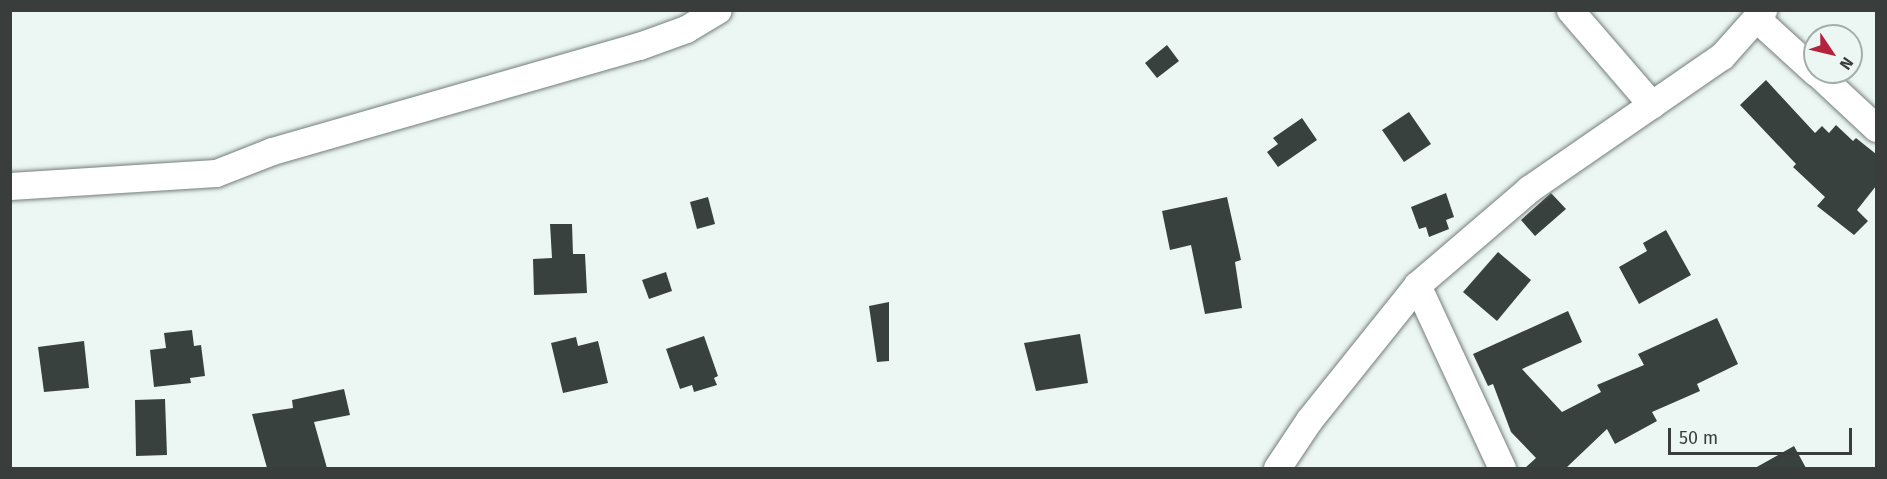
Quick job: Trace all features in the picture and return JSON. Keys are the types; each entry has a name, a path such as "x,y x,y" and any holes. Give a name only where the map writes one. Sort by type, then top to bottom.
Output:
{"street":[{"path":"10,186 216,173 272,151 639,46 686,29 718,10"},
{"path":"1570,10 1652,105"},
{"path":"1277,468 1309,420 1417,285 1529,189 1722,56 1760,15 1803,60"},
{"path":"1828,84 1876,128"},
{"path":"1417,285 1502,468"}],"building":[{"path":"1167,45 1179,61 1157,78 1145,63"},
{"path":"1766,80 1815,133 1822,126 1829,133 1836,125 1853,141 1856,138 1876,154 1876,186 1857,210 1868,221 1854,235 1817,206 1825,197 1793,167 1796,164 1740,105"},
{"path":"1409,112 1431,144 1404,162 1382,130"},
{"path":"1302,118 1317,140 1278,167 1267,152 1278,144 1273,138"},
{"path":"1446,193 1454,217 1446,220 1449,229 1429,237 1426,227 1419,229 1411,207"},
{"path":"1551,193 1566,209 1535,236 1521,220"},
{"path":"708,197 715,224 697,229 690,202"},
{"path":"1227,197 1241,260 1235,262 1242,308 1205,314 1191,245 1170,250 1162,211"},
{"path":"550,224 572,224 573,254 585,254 587,293 534,295 533,259 552,258"},
{"path":"1666,230 1691,275 1639,304 1619,267 1647,251 1643,243"},
{"path":"1498,252 1531,280 1497,321 1463,292"},
{"path":"666,272 672,291 649,299 642,280"},
{"path":"889,302 889,361 877,362 869,306"},
{"path":"1568,311 1582,342 1522,369 1562,412 1601,392 1597,385 1644,365 1638,354 1717,318 1738,364 1697,384 1700,391 1652,412 1657,421 1615,444 1607,429 1566,468 1525,468 1536,458 1511,432 1493,384 1488,386 1473,354"},
{"path":"192,330 194,346 201,345 205,376 190,378 191,383 154,387 150,350 166,348 164,333"},
{"path":"1080,334 1088,383 1036,391 1024,343"},
{"path":"704,336 718,376 714,378 717,385 694,392 692,385 680,389 666,349"},
{"path":"576,337 578,346 598,341 608,383 563,393 551,343"},
{"path":"84,341 89,388 44,392 38,347"},
{"path":"344,389 350,415 314,422 327,468 267,468 252,414 293,408 292,400"},
{"path":"165,399 167,455 136,456 135,400"},
{"path":"1794,446 1806,468 1755,468"}]}
